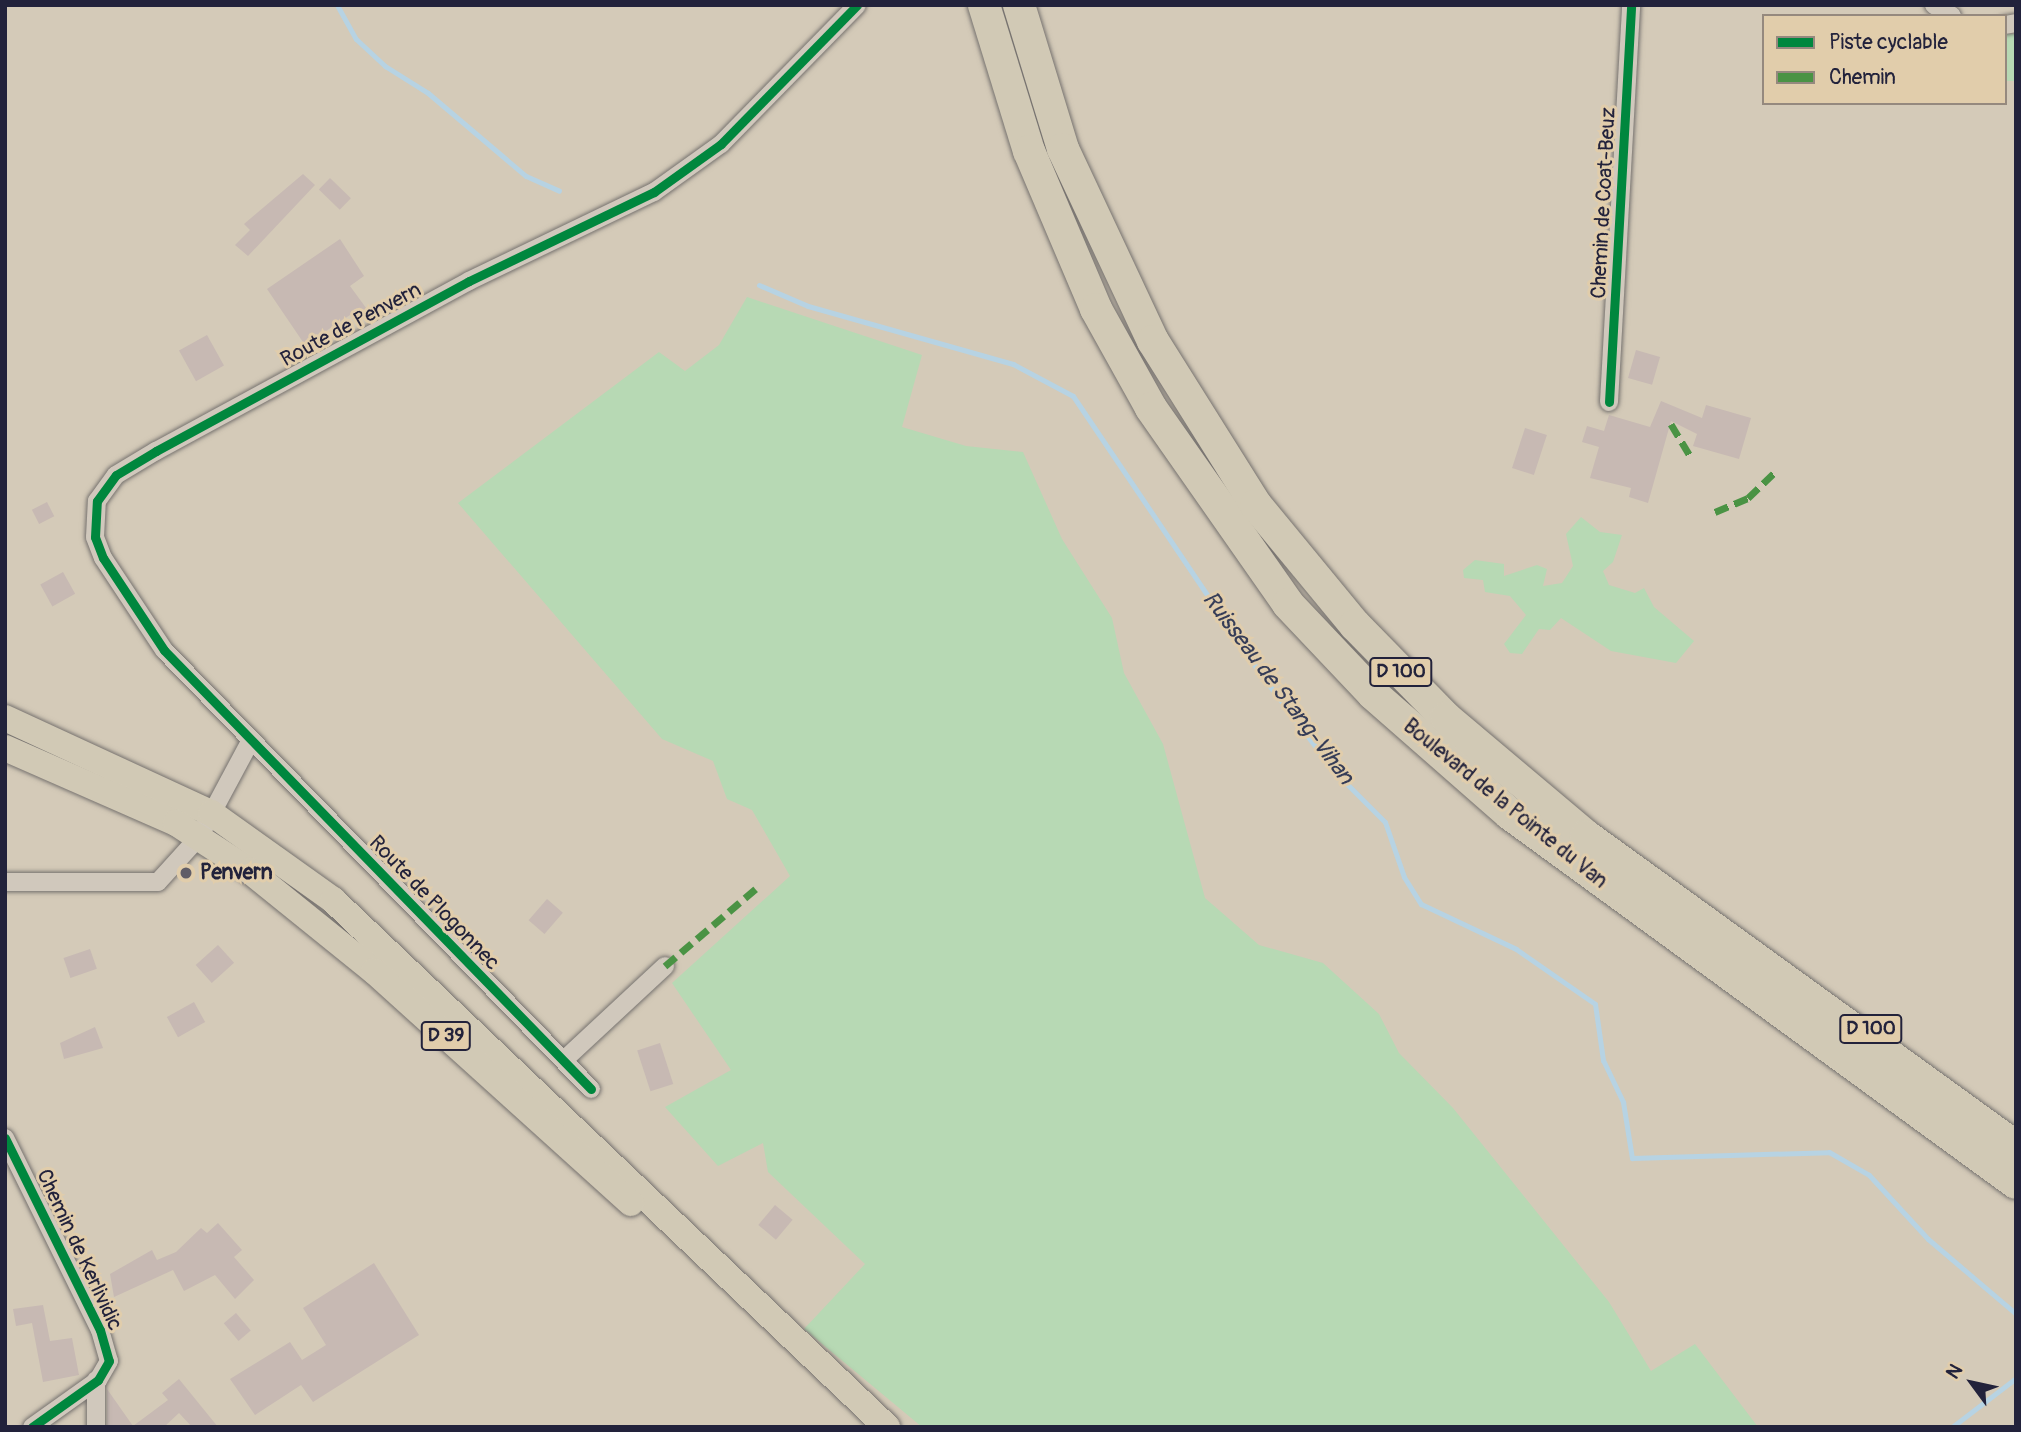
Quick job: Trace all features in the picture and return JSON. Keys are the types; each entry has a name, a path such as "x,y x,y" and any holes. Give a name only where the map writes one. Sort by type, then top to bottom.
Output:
{"highway":[{"name":"Boulevard de la Pointe du Van","path":"984,5 1030,151 1097,309 1151,408 1288,604 1373,694 1510,814 2016,1182"},
{"name":"Boulevard de la Pointe du Van","path":"1019,5 1063,149 1115,268 1224,460 1271,524 1354,625 1446,718 1577,828 2016,1147"},
{"name":"D 100","path":"1725,937 2016,1124"}],"main road":[{"name":"D 39","path":"5,718 211,813 371,932 887,1427"},
{"name":"D 39","path":"5,748 199,837 345,946 700,1267 844,1387"}],"street":[{"name":"Route de Penvern","path":"251,740 164,650 114,581 94,537 104,486 156,451 458,287 654,192 721,144 857,5"},
{"name":"Chemin de Coat-Beuz","path":"1609,402 1631,5"},
{"path":"5,882 137,887 158,882 199,837 251,740"},
{"name":"Route de Plogonnec","path":"251,740 592,1089"},
{"path":"564,1060 666,966"},
{"name":"Chemin de Kerlividic","path":"5,1138 82,1304 100,1330 108,1362 96,1380 96,1427"},
{"path":"32,1427 96,1380"}],"green space":[{"path":"2007,34 2016,34 2016,81 2007,81"},
{"path":"747,297 922,355 902,427 966,446 1023,452 1062,539 1112,618 1124,673 1163,744 1205,898 1259,945 1323,963 1379,1014 1399,1053 1453,1108 1609,1302 1651,1371 1695,1344 1758,1427 922,1427 804,1329 865,1264 768,1172 763,1143 718,1166 665,1107 731,1070 672,983 790,876 752,810 727,799 713,761 662,739 458,503 659,352 685,371 719,345"},
{"path":"1581,517 1600,532 1622,535 1613,562 1603,571 1609,585 1635,593 1644,588 1654,607 1694,641 1676,663 1611,651 1561,618 1550,630 1539,629 1522,654 1510,653 1504,644 1526,615 1510,596 1485,592 1483,580 1464,578 1463,570 1475,560 1504,564 1504,576 1537,565 1547,569 1543,586 1562,583 1573,566 1566,534"}],"building":[{"path":"303,174 315,185 248,256 235,245 250,230 244,224"},
{"path":"330,178 351,198 340,210 319,190"},
{"path":"340,239 364,276 350,286 369,312 358,320 353,313 305,345 267,289"},
{"path":"207,335 224,366 196,381 179,351"},
{"path":"1636,350 1660,357 1652,385 1628,378"},
{"path":"1661,401 1702,418 1706,405 1751,418 1739,459 1693,446 1697,434 1671,421 1648,503 1629,497 1631,488 1590,478 1599,447 1582,442 1587,426 1604,431 1609,415 1650,427"},
{"path":"1525,428 1547,435 1534,475 1512,468"},
{"path":"47,502 54,516 39,524 32,510"},
{"path":"63,572 75,594 52,606 40,585"},
{"path":"547,899 563,913 544,934 529,920"},
{"path":"218,945 234,963 212,983 196,965"},
{"path":"90,949 97,969 70,978 64,958"},
{"path":"194,1002 205,1022 178,1037 167,1017"},
{"path":"95,1027 103,1048 64,1059 60,1043"},
{"path":"660,1043 673,1084 650,1091 637,1050"},
{"path":"775,1205 793,1220 776,1240 758,1225"},
{"path":"218,1223 242,1250 234,1257 254,1280 235,1299 215,1275 184,1291 173,1270 114,1297 110,1274 152,1250 157,1260 176,1252 201,1228 207,1233"},
{"path":"374,1263 419,1335 313,1402 301,1385 255,1415 230,1379 290,1342 302,1360 326,1345 303,1308"},
{"path":"43,1305 50,1341 72,1338 79,1375 43,1382 32,1323 16,1326 13,1309"},
{"path":"236,1313 251,1331 239,1341 224,1323"},
{"path":"179,1379 218,1427 192,1427 179,1413 164,1427 107,1427 107,1389 133,1426 168,1400 162,1393"}],"waterway":[{"name":"Ruisseau de Stang-Vihan","path":"337,5 356,39 385,66 428,93 526,176 559,191"},
{"name":"Ruisseau de Stang-Vihan","path":"759,285 808,306 1013,364 1073,396 1257,669 1334,771 1385,822 1404,877 1421,904 1516,949 1595,1004 1603,1060 1623,1102 1632,1158 1829,1152 1869,1175 1928,1239 2016,1314"},
{"name":"Ruisseau de Stang-Vihan","path":"1952,1427 2016,1378"}],"marked path":[{"path":"1671,424 1690,456"},
{"path":"1715,512 1748,498 1776,471"},
{"path":"665,966 759,886"}],"cycle path":[{"path":"591,1089 164,650 103,558 95,537 97,501 116,475 156,451 469,281 654,192 721,144 857,5"},
{"path":"1609,402 1631,5"},
{"path":"5,1138 100,1330 109,1361 98,1380 32,1427"}],"place":[{"name":"Penvern","path":"186,873"}]}
